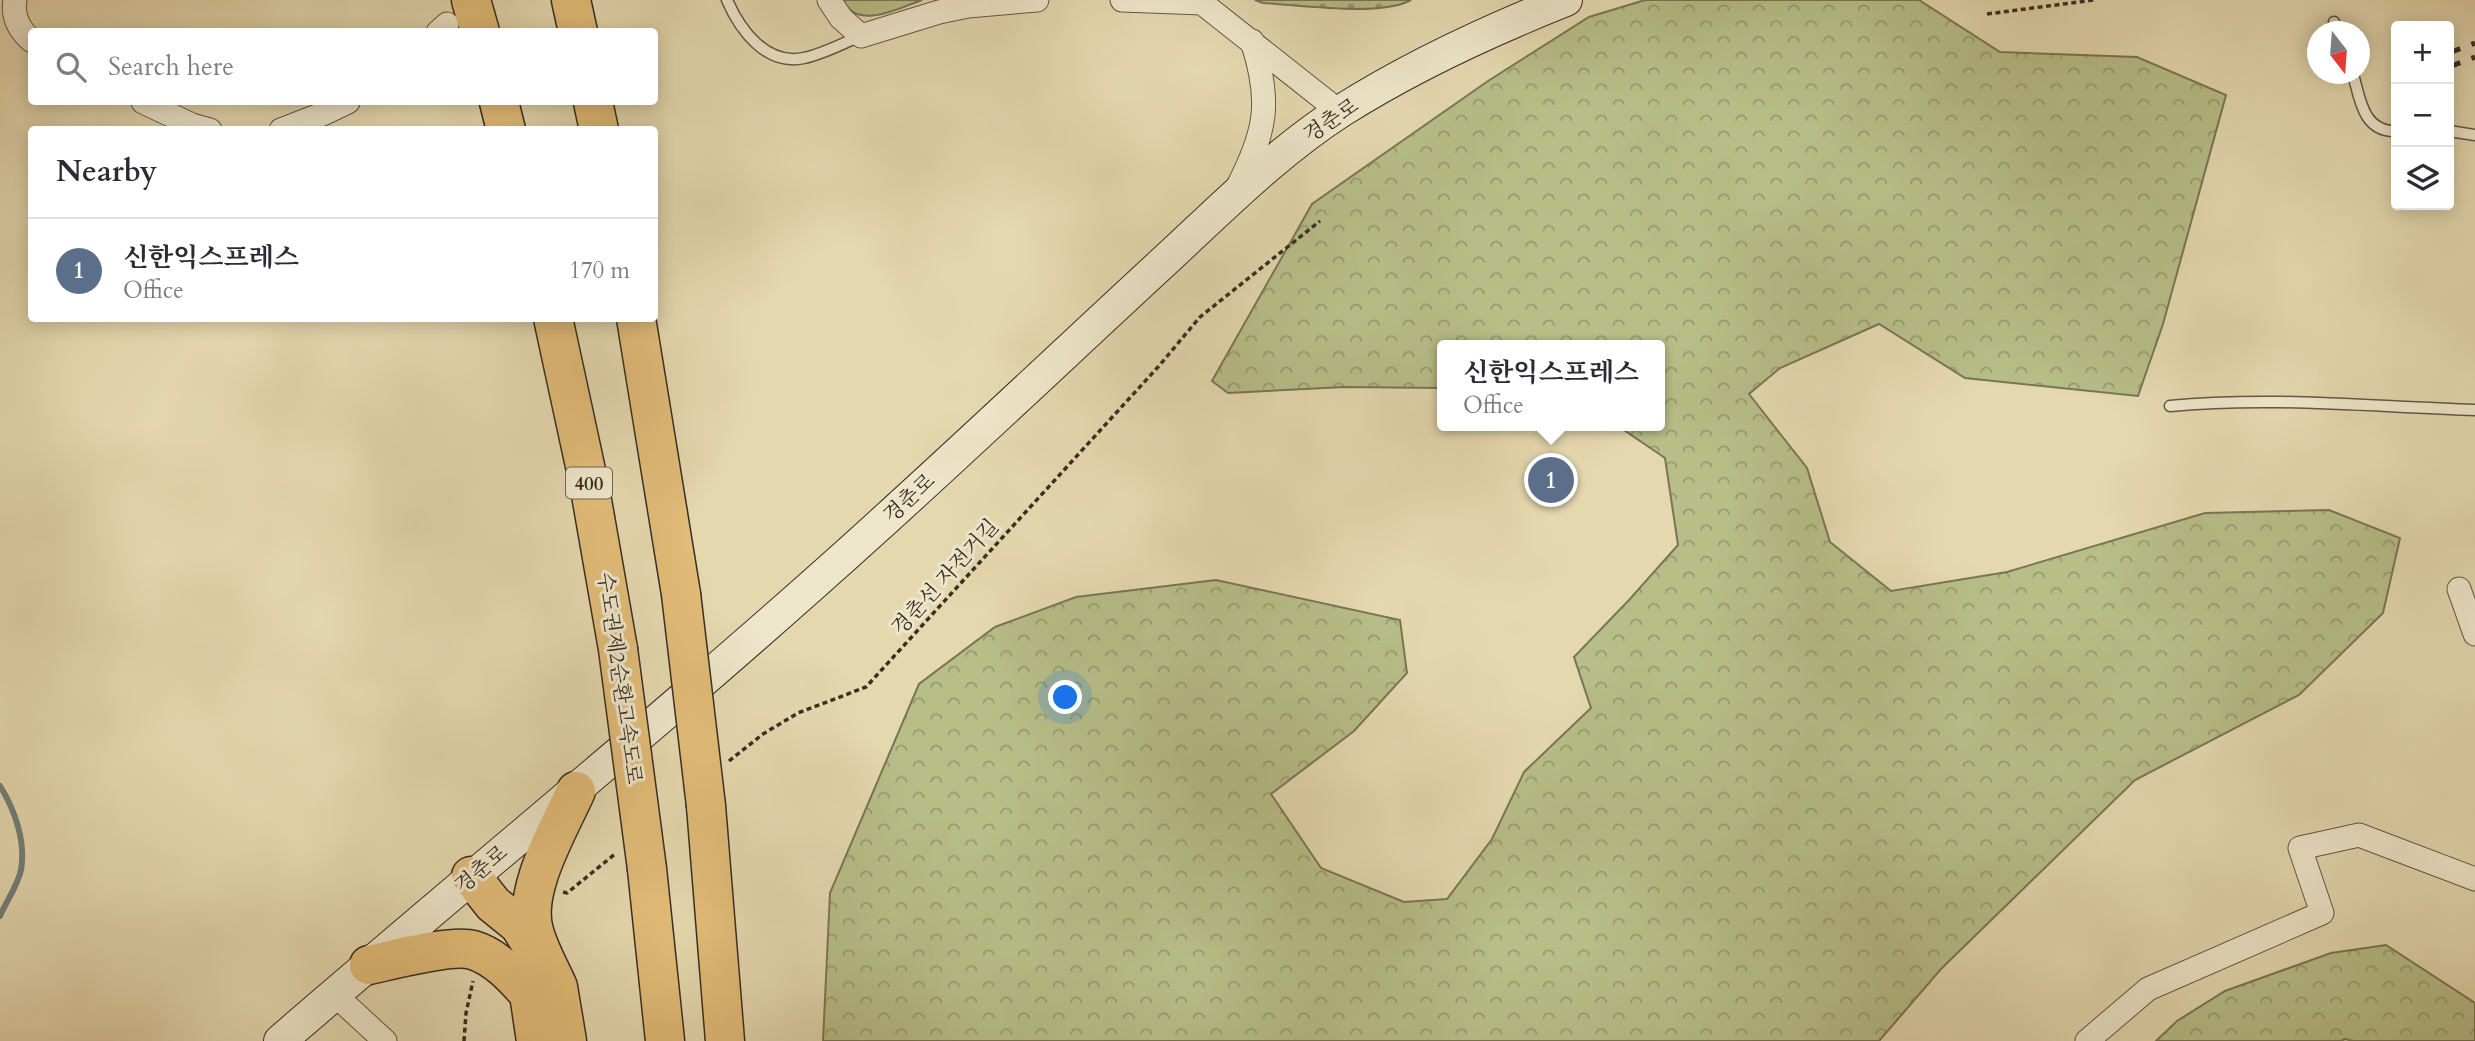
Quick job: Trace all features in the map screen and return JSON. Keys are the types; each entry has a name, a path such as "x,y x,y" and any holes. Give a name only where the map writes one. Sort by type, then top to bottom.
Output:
{"highway":[{"path":"571,0 577,28"},
{"path":"500,105 505,126"},
{"path":"594,105 598,126"},
{"name":"수도권제2순환고속도로","path":"554,322 590,489 618,649 634,859 665,1041"},
{"path":"637,322 681,594 706,806 725,1041"},
{"path":"536,1041 543,991 531,901 535,884 576,791"},
{"path":"482,890 519,925 543,991 567,1041"},
{"path":"369,965 414,955 472,949 543,991"}],"street":[{"path":"15,0 13,13 23,34 28,38"},
{"path":"829,0 841,18 861,36 968,6 1037,0"},
{"path":"1122,0 1200,2 1340,112"},
{"name":"경춘로","path":"280,1041 369,965 482,890 576,791 874,530 1231,199 1308,135 1340,112 1431,59 1566,0"},
{"path":"1231,199 1248,166 1264,119 1263,77 1252,41"},
{"path":"149,105 196,126"},
{"path":"291,126 342,105"},
{"path":"2459,589 2475,634"},
{"path":"2087,1041 2148,989 2322,913 2300,848 2358,835 2475,879"},
{"path":"334,994 385,1041"}],"lane":[{"path":"727,0 751,39 764,50 789,60 804,58 861,36"},
{"path":"2356,84 2364,115 2375,125 2391,130"},
{"path":"2454,132 2475,135"},
{"path":"2170,406 2275,402 2475,410"}],"path":[{"path":"1987,14 2095,0"},
{"name":"경춘선 자전거길","path":"723,766 763,734 798,713 866,687 1158,367 1200,317 1320,221"},
{"path":"559,891 567,893 634,859"},
{"path":"464,1041 466,1013 474,980"}],"green space":[{"path":"842,0 922,0 891,12 868,16 849,9"},
{"path":"1255,0 1411,0 1380,8 1360,9 1263,3"},
{"path":"1645,0 1919,0 2000,52 2137,57 2226,95 2163,324 2138,396 1965,378 1879,324 1780,368 1749,394 1807,468 1830,542 1891,591 2007,572 2205,513 2329,510 2400,538 2383,613 2299,695 2135,780 1941,969 1879,1041 823,1041 830,893 919,684 995,627 1076,597 1216,580 1400,620 1407,673 1354,731 1271,794 1321,868 1404,902 1447,899 1492,839 1524,772 1591,708 1574,657 1678,545 1665,458 1625,431 1665,431 1665,340 1437,340 1437,388 1344,387 1228,393 1212,381 1312,204 1488,81 1589,17"},
{"path":"2386,945 2475,1003 2475,1041 2156,1041 2177,1021 2225,991 2331,953"}],"waterway":[{"path":"0,786 18,826 22,848 21,870 0,916"}],"railway":[{"path":"2454,51 2475,43"},
{"path":"2454,65 2475,57"}],"place":[{"name":"신한익스프레스","path":"1551,480"}]}
